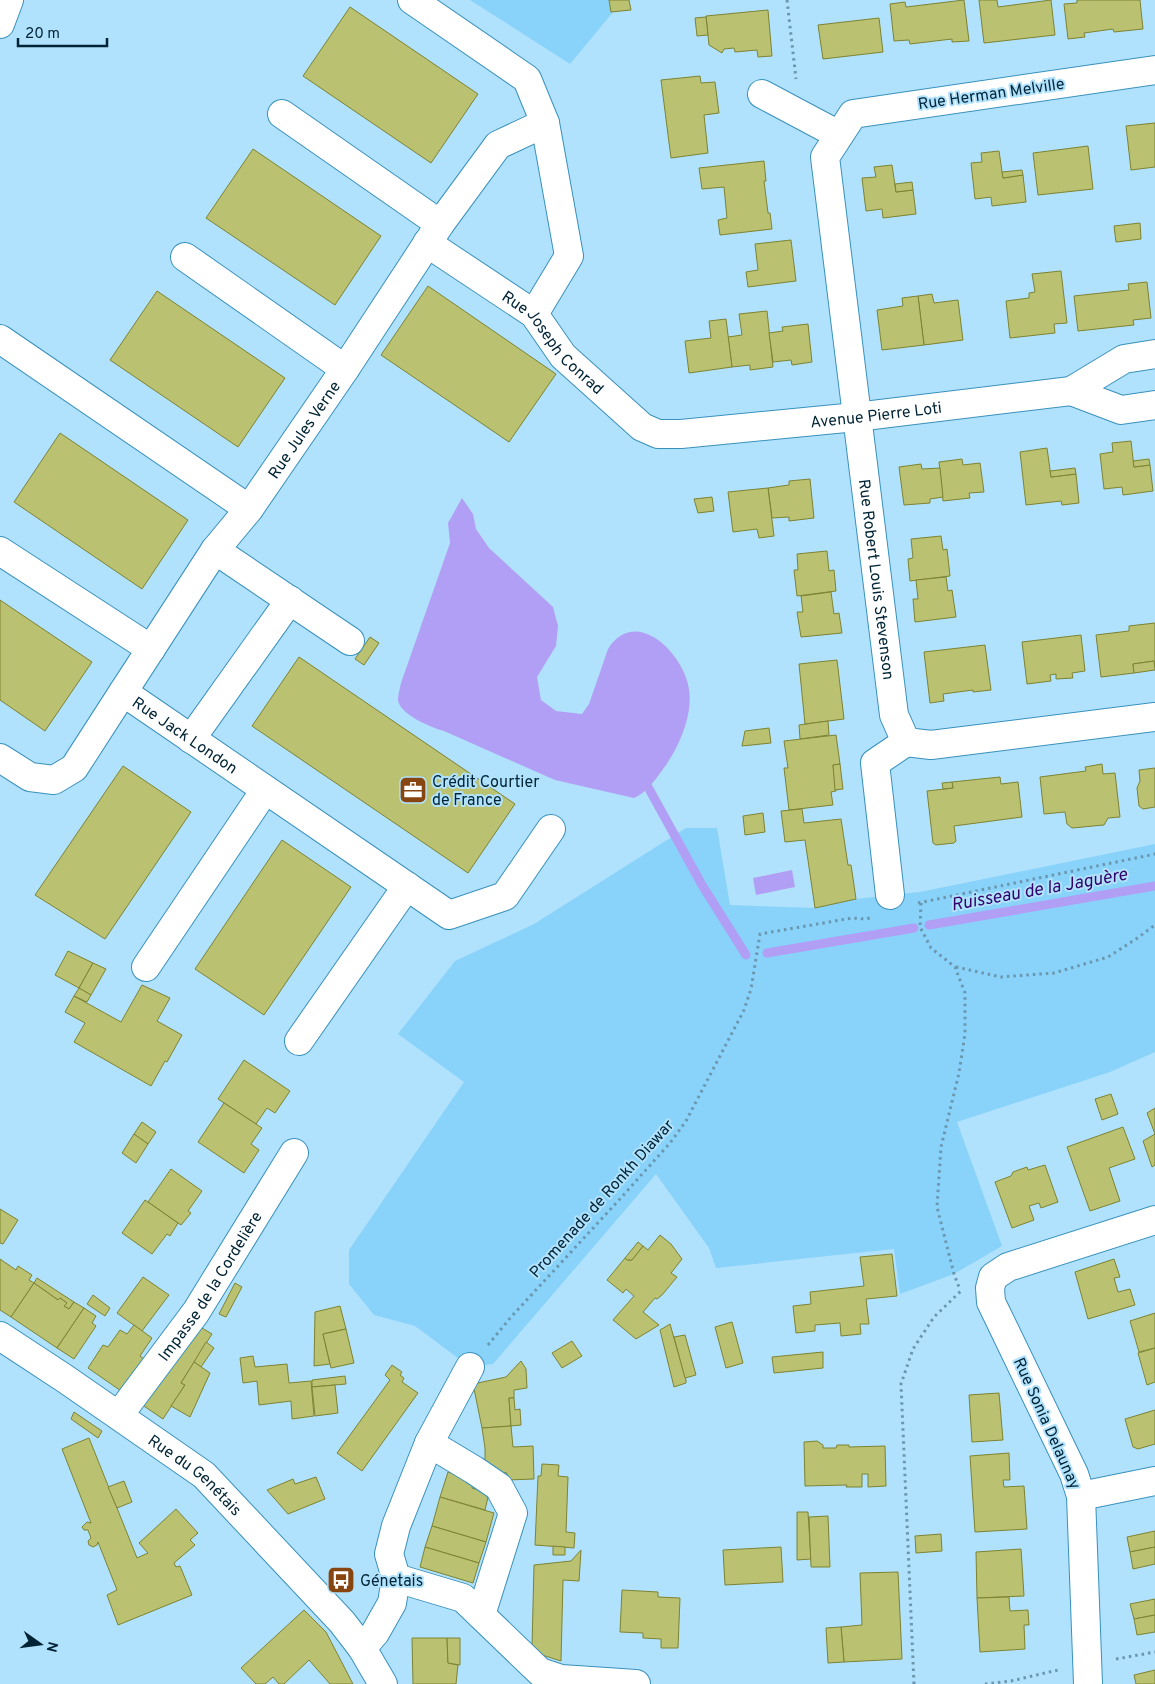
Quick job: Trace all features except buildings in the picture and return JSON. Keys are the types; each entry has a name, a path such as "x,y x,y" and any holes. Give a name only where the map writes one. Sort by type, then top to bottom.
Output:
{"street":[{"path":"0,24 9,0"},
{"path":"412,0 527,78 545,123 569,256 534,314"},
{"name":"Rue Herman Melville","path":"856,417 825,157 853,114 1155,70"},
{"path":"762,94 839,135"},
{"name":"Rue Joseph Conrad","path":"282,114 534,314 563,356 642,427 658,434 680,434"},
{"name":"Rue Jules Verne","path":"249,509 434,234 498,145 545,123"},
{"path":"185,257 345,368"},
{"path":"0,339 249,509"},
{"name":"Avenue Pierre Loti","path":"680,434 856,417 1071,391 1124,359 1155,354"},
{"name":"Avenue Pierre Loti","path":"1071,391 1121,410 1155,405"},
{"name":"Rue Robert Louis Stevenson","path":"856,417 894,715 906,742"},
{"name":"Rue Jack London","path":"249,509 215,550 123,692 449,915 505,896 551,829"},
{"path":"215,550 350,641"},
{"path":"0,551 151,648"},
{"path":"192,739 290,600"},
{"path":"0,758 30,777 54,780 74,768 123,692"},
{"path":"893,905 875,763 906,742 931,745 1155,717"},
{"path":"146,967 265,790"},
{"path":"299,1041 407,886"},
{"name":"Impasse de la Cordelière","path":"119,1415 196,1312 294,1154"},
{"path":"990,1288 993,1277 1008,1267 1155,1220"},
{"name":"Rue Sonia Delaunay","path":"990,1288 992,1302 1074,1474 1081,1496 1087,1675"},
{"name":"Rue du Genétais","path":"0,1336 119,1415 204,1475 342,1622 362,1648 383,1684"},
{"path":"362,1648 375,1633 392,1604 396,1578 389,1554 396,1526 429,1443 470,1366"},
{"path":"429,1443 499,1487 514,1513 481,1615"},
{"path":"1081,1496 1155,1482"},
{"path":"396,1578 463,1598 540,1672 561,1679 636,1684"}],"path":[{"path":"787,0 800,114"},
{"name":"Promenade de Ronkh Diawar","path":"470,1366 511,1317 620,1200 670,1143 686,1121 744,1010 751,988 760,934 852,918 872,918 893,905 921,903 1155,854"},
{"path":"921,903 920,927 930,948 955,967 1001,977 1054,973 1108,957 1136,940 1155,924"},
{"path":"955,967 964,992 965,1034 959,1073 941,1147 937,1207 954,1274 964,1299"},
{"path":"914,1684 901,1384 913,1349 934,1317 961,1291 971,1287 990,1288"},
{"path":"985,1684 1087,1675 1155,1652"}],"shaded area":[{"path":"470,0 623,0 570,64"},
{"path":"462,498 473,514 476,529 489,548 553,607 558,626 556,646 537,677 541,700 556,711 582,714 589,704 608,649 619,637 632,632 645,633 657,639 669,649 678,662 685,675 689,689 690,699 687,719 676,748 666,765 652,784 639,796 634,798 555,780 424,724 410,715 400,705 398,698 401,683 450,543 448,523"},
{"path":"686,828 717,828 730,905 814,908 856,899 920,892 1155,844 1155,1052 1110,1072 957,1122 1002,1246 954,1274 900,1294 894,1249 716,1268 709,1248 656,1174 493,1364 470,1367 415,1326 374,1315 349,1284 349,1250 464,1082 398,1034 455,961 534,924"},
{"path":"792,870 795,887 756,895 753,878"}],"waterway":[{"name":"Ruisseau de la Jaguère","path":"648,787 702,885 746,955"},
{"name":"Ruisseau de la Jaguère","path":"929,925 1155,886"},
{"name":"Ruisseau de la Jaguère","path":"767,953 914,928"}],"place":[{"name":"Crédit Courtier de France","path":"413,790"},
{"name":"Génetais","path":"341,1580"}]}
